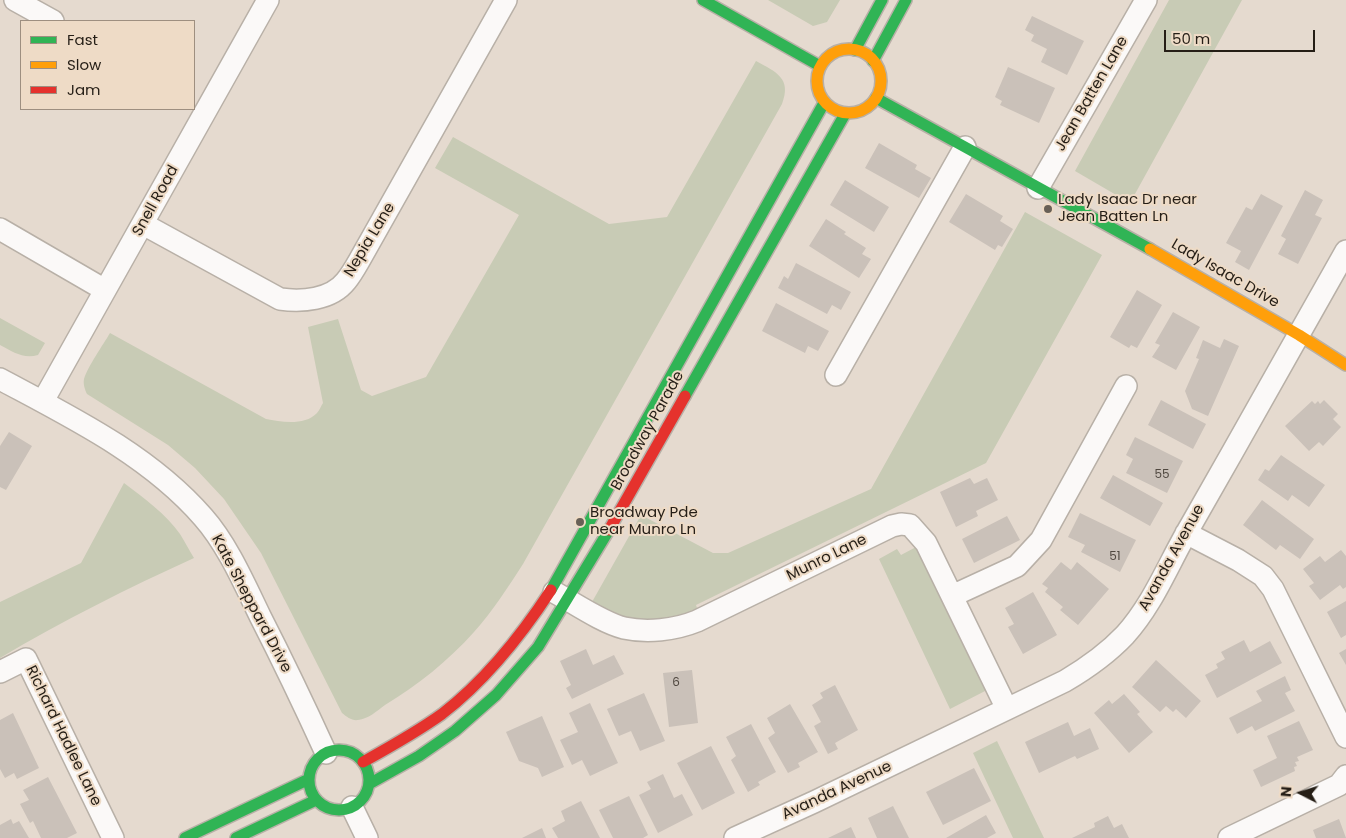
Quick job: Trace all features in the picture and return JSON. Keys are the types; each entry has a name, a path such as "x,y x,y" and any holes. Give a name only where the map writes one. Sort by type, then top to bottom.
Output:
{"street":[{"path":"15,0 51,20"},
{"name":"Snell Road","path":"43,401 143,224 201,104 268,0"},
{"name":"Nepia Lane","path":"143,224 280,299 294,301 312,300 327,295 345,283 360,261 506,0"},
{"path":"703,0 820,66"},
{"path":"855,50 882,0"},
{"path":"873,61 906,0"},
{"name":"Jean Batten Lane","path":"1038,188 1146,0"},
{"path":"845,49 865,54 873,61 880,72 881,86 876,98 863,110 854,113 844,114 833,110 824,103 816,85 820,66 835,52 845,49"},
{"name":"Lady Isaac Drive","path":"876,98 1150,249 1299,335 1346,365"},
{"name":"Broadway Parade","path":"368,784 434,746 475,714 513,677 538,647 560,595 824,103"},
{"name":"Broadway Parade","path":"363,762 424,726 470,690 560,595 616,519 844,114"},
{"path":"836,375 965,147"},
{"path":"0,230 105,290"},
{"name":"Avanda Avenue","path":"735,838 1065,681 1089,667 1126,634 1144,610 1157,588 1186,533 1346,252"},
{"name":"Kate Sheppard Drive","path":"0,378 119,445 181,494 204,518 230,557 251,597 326,753"},
{"path":"952,596 1018,566 1041,540 1126,386"},
{"name":"Munro Lane","path":"560,595 603,619 624,628 643,630 680,628 697,622 892,526 910,525 926,543 1007,710"},
{"path":"1186,533 1263,576 1273,589 1346,737"},
{"name":"Richard Hadlee Lane","path":"0,672 26,659 113,838"},
{"path":"342,750 357,756 363,762 368,773 368,784 363,798 352,807 343,810 333,810 316,800 312,793 309,779 314,763 326,753 342,750"},
{"path":"1229,838 1339,785 1346,776"},
{"path":"185,838 309,779"},
{"path":"236,838 316,800"},
{"path":"352,807 367,838"}],"green space":[{"path":"768,0 840,0 827,22 813,26"},
{"path":"1169,0 1242,0 1130,203 1075,171"},
{"path":"756,61 780,77 785,88 782,104 523,564 481,624 443,663 369,716 356,720 348,717 342,713 261,553 224,499 195,468 168,445 87,394 84,387 84,379 110,333 266,419 286,422 306,420 312,417 318,412 323,403 308,327 338,319 361,390 372,396 426,377 519,215 435,168 453,137 609,224 667,217"},
{"path":"1025,212 1102,255 986,463 696,605 698,611 677,621 621,619 592,602 641,515 713,553 728,553 871,489"},
{"path":"0,318 45,343 38,355 23,355 0,345"},
{"path":"124,483 168,520 180,534 194,558 96,605 0,658 0,602 81,563"},
{"path":"918,546 987,690 950,709 879,559 897,549 901,555"},
{"path":"997,741 1044,838 1013,838 973,753"}],"building":[{"path":"1032,16 1084,41 1067,75 1041,62 1047,49 1031,41 1034,35 1025,30"},
{"path":"1008,67 1055,88 1039,123 1000,105 1002,101 995,97"},
{"path":"879,143 917,165 915,169 931,178 919,198 865,168"},
{"path":"845,180 889,207 874,232 830,205"},
{"path":"1305,190 1323,200 1315,215 1322,218 1298,264 1278,254 1286,239 1281,236"},
{"path":"966,194 1003,216 1000,221 1013,229 1002,247 998,245 995,250 949,222"},
{"path":"1261,194 1283,206 1249,270 1235,262 1241,251 1226,243 1246,207 1252,210"},
{"path":"826,219 846,232 844,234 866,248 862,254 871,259 859,278 809,246"},
{"path":"796,263 851,292 841,310 832,305 827,314 778,288 784,276 788,279"},
{"path":"1137,290 1162,305 1137,348 1131,345 1129,348 1110,337"},
{"path":"776,303 829,331 818,351 808,346 805,353 762,331"},
{"path":"1173,312 1200,327 1176,370 1152,357 1160,345 1155,343"},
{"path":"1224,339 1239,346 1208,416 1192,409 1185,391 1199,359 1196,358 1203,340 1220,348"},
{"path":"1161,400 1206,424 1193,449 1148,425"},
{"path":"1324,400 1338,414 1333,419 1341,427 1323,446 1319,442 1309,451 1285,426 1312,401 1315,404 1318,401 1320,404"},
{"path":"9,432 32,446 6,490 0,487 0,446"},
{"path":"1135,437 1183,461 1167,493 1126,473 1133,459 1126,455"},
{"path":"1281,455 1325,485 1309,507 1292,495 1288,501 1258,480 1265,469 1269,471"},
{"path":"1113,475 1163,503 1150,526 1100,498"},
{"path":"970,478 974,484 987,478 998,500 976,511 978,516 956,527 940,492"},
{"path":"1262,500 1314,539 1300,559 1280,545 1276,550 1243,525"},
{"path":"1080,513 1136,540 1120,572 1081,552 1085,545 1068,537"},
{"path":"1007,516 1020,540 974,563 962,539"},
{"path":"1341,550 1346,556 1346,587 1343,589 1340,585 1320,600 1309,586 1314,583 1303,569 1320,556 1325,562"},
{"path":"1061,562 1071,570 1077,562 1109,589 1078,625 1060,610 1063,607 1045,592 1048,588 1042,584"},
{"path":"1033,592 1057,635 1023,654 1008,627 1014,624 1005,608"},
{"path":"1346,601 1346,635 1341,638 1327,612"},
{"path":"1244,640 1250,652 1270,641 1282,663 1217,698 1205,675 1218,668 1216,664 1225,659 1221,652"},
{"path":"586,649 593,665 614,655 624,674 572,699 566,688 571,685 560,661"},
{"path":"1346,649 1346,665 1339,653"},
{"path":"1156,660 1201,701 1186,718 1176,709 1173,712 1166,706 1160,712 1132,687"},
{"path":"692,670 698,723 669,727 663,673"},
{"path":"1285,676 1291,690 1285,693 1295,711 1255,731 1252,726 1237,734 1229,718 1262,701 1256,691"},
{"path":"835,685 858,730 835,743 838,749 828,754 814,726 821,722 812,705 823,698 820,693"},
{"path":"644,693 665,741 640,751 631,731 619,736 607,709"},
{"path":"1124,694 1140,712 1137,714 1153,732 1129,753 1094,713 1109,700 1112,704"},
{"path":"590,703 618,763 590,776 582,760 572,765 560,740 578,732 569,713"},
{"path":"790,704 818,752 798,763 800,767 788,773 768,738 775,733 767,718"},
{"path":"13,713 39,768 17,779 14,773 5,778 0,769 0,720"},
{"path":"542,716 564,767 542,777 538,768 519,761 506,732"},
{"path":"1299,721 1313,750 1297,757 1299,761 1295,762 1297,766 1294,767 1295,771 1261,787 1253,770 1277,758 1267,736"},
{"path":"1068,722 1074,736 1090,728 1099,749 1077,759 1075,756 1039,773 1025,742"},
{"path":"751,724 776,772 758,782 760,785 748,792 731,760 736,756 726,737"},
{"path":"711,746 735,793 702,810 677,763"},
{"path":"974,768 991,801 943,825 926,792"},
{"path":"663,774 674,798 682,794 693,815 658,833 639,795 651,789 647,782"},
{"path":"48,777 77,833 67,838 41,838 33,821 30,823 20,804 29,800 23,790"},
{"path":"629,796 648,835 643,838 613,838 599,810"},
{"path":"581,801 600,838 558,838 552,828 565,821 561,811"},
{"path":"893,806 909,838 877,838 868,818"},
{"path":"986,815 996,833 987,838 946,838"},
{"path":"1108,816 1114,828 1122,824 1129,838 1072,838 1095,827 1094,823"},
{"path":"11,819 13,824 19,821 29,838 0,838 0,825"},
{"path":"1339,819 1346,838 1316,838 1313,830"},
{"path":"851,827 856,838 828,838"},
{"path":"542,828 546,838 522,838"}],"traffic: fast":[{"path":"703,0 820,66"},
{"path":"855,50 882,0"},
{"path":"873,61 906,0"},
{"path":"876,98 1150,249"},
{"path":"551,590 824,103"},
{"path":"685,396 845,114"},
{"path":"369,784 419,756 455,731 496,695 538,647 609,530"},
{"path":"339,750 356,755 364,763 369,780 364,797 356,805 339,810 322,805 314,797 309,780 314,763 322,755 339,750"},
{"path":"185,838 309,779"},
{"path":"236,838 316,800"}],"traffic: slow":[{"path":"849,49 861,51 872,58 879,69 881,81 879,93 872,104 861,111 849,113 837,111 826,104 819,93 817,81 819,69 826,58 837,51 849,49"},
{"path":"1150,249 1299,335 1346,365"}],"traffic: jam":[{"path":"609,530 685,396"},
{"path":"363,762 423,727 458,701 502,656 528,624 551,590"}],"place":[{"name":"Lady Isaac Dr near Jean Batten Ln","path":"1048,209"},
{"name":"Broadway Pde near Munro Ln","path":"580,522"}]}
